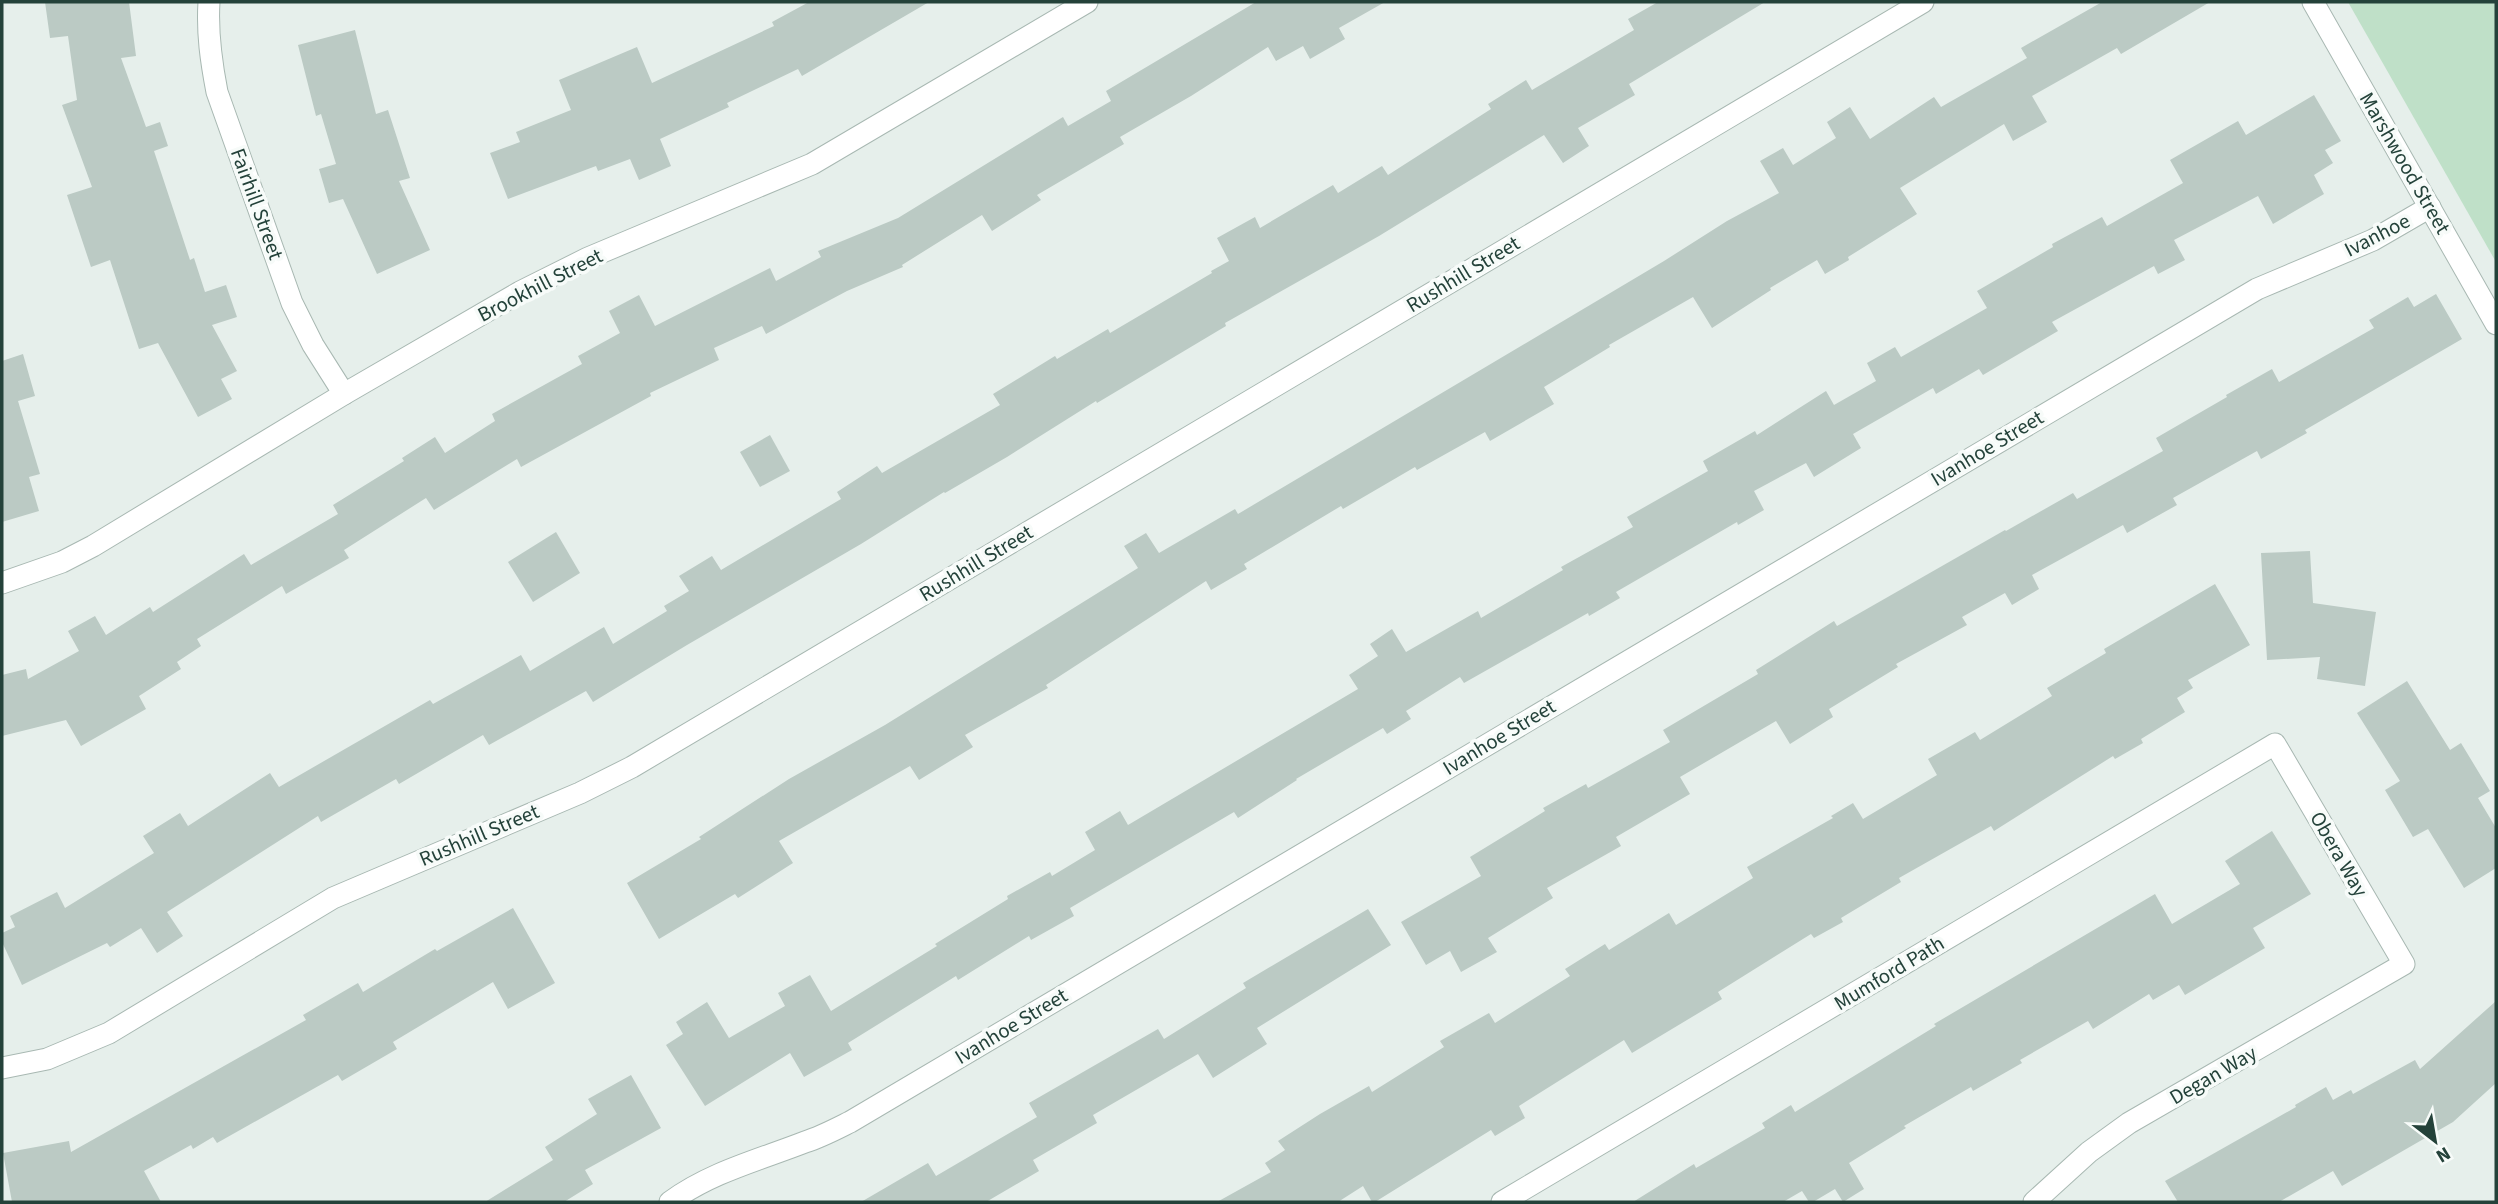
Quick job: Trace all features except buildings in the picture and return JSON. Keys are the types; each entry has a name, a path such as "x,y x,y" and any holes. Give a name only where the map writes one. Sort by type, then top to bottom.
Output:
{"street":[{"name":"Fairhill Street","path":"209,2 208,37 217,92 292,303 313,345 344,394"},
{"name":"Brookhill Street","path":"2,583 62,562 93,546 344,394 520,292 588,258 813,164 1087,2"},
{"name":"Rushhill Street","path":"2,1068 47,1059 99,1038 333,898 580,793 632,767 1923,2"},
{"name":"Marshwood Street","path":"2313,2 2496,324"},
{"name":"Ivanhoe","path":"2323,261 2373,240 2430,207"},
{"name":"Ivanhoe Street","path":"670,1202 718,1174 809,1141 850,1122 2257,289 2323,261"},
{"name":"Obera Way","path":"2275,744 2404,964"},
{"name":"Mumford Path","path":"1502,1202 2275,744"},
{"name":"Degan Way","path":"2034,1202 2089,1152 2129,1124 2404,964"}],"green space":[{"path":"2348,2 2496,2 2496,262"}]}
